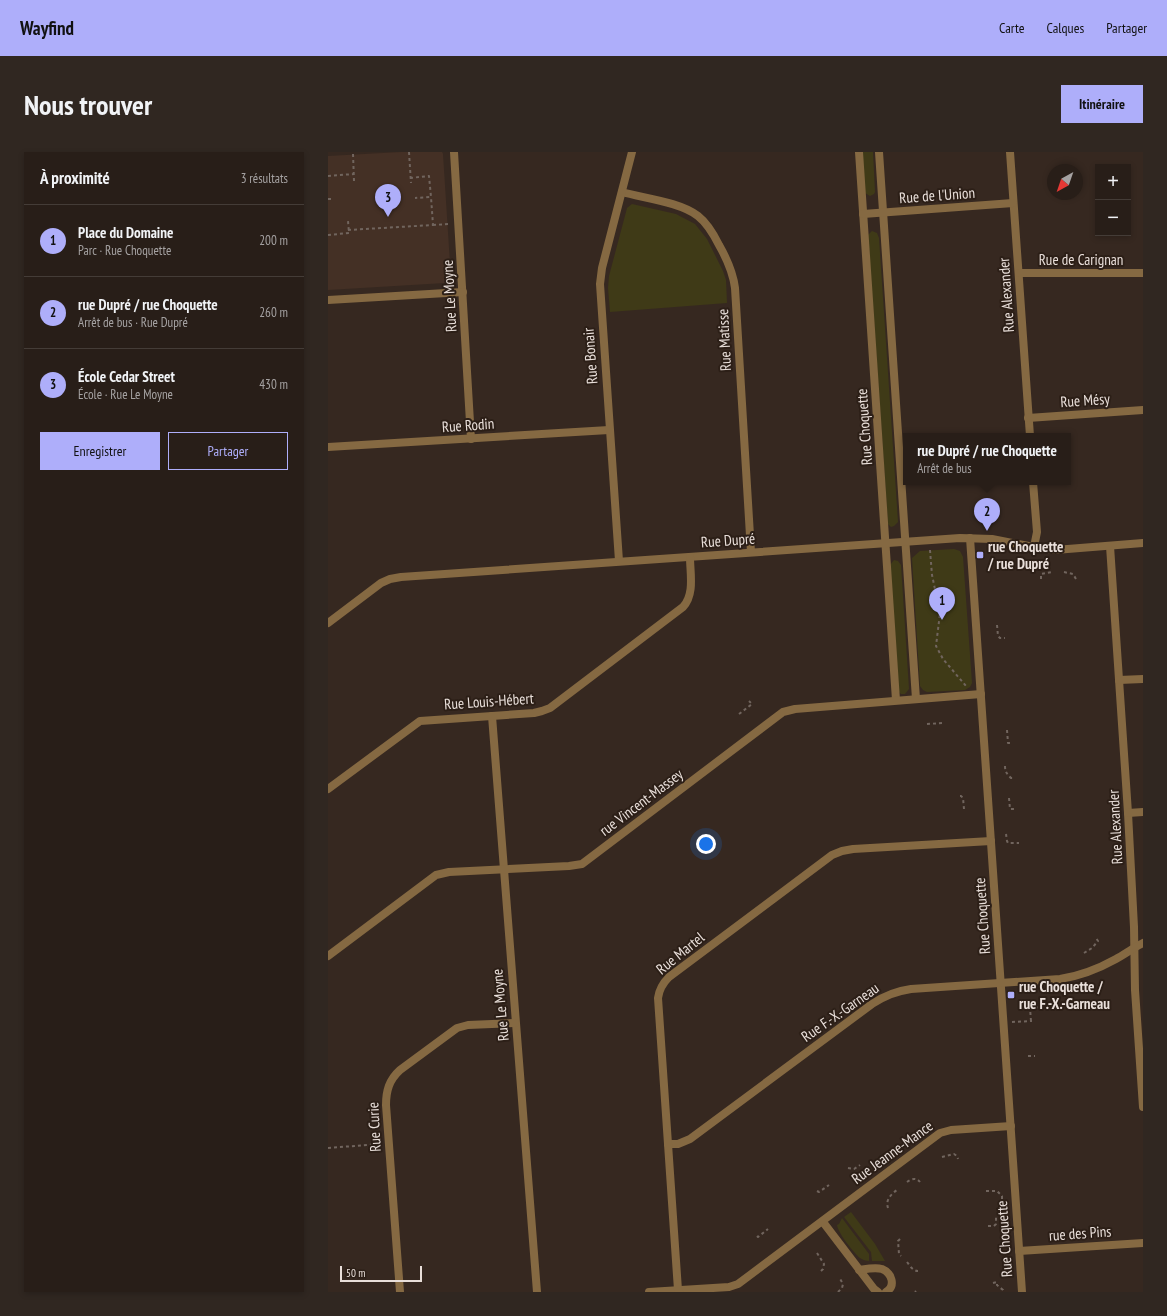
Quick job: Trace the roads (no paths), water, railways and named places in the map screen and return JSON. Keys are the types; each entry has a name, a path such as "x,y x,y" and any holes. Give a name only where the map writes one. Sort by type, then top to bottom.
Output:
{"street":[{"name":"Rue Le Moyne","path":"454,152 471,439"},
{"name":"Rue Bonair","path":"619,562 600,284 602,268 632,152"},
{"name":"Rue Choquette","path":"859,152 896,700"},
{"path":"878,152 916,699"},
{"name":"Rue Alexander","path":"1010,152 1030,433"},
{"name":"Rue Matisse","path":"622,192 680,207 697,215 713,234 732,270 735,288 751,552"},
{"name":"Rue de l'Union","path":"863,214 1013,203"},
{"name":"Rue de Carignan","path":"1019,273 1143,273"},
{"path":"328,300 463,292"},
{"name":"Rue Mésy","path":"1028,418 1143,410"},
{"name":"Rue Rodin","path":"328,447 609,430"},
{"path":"1033,485 1036,532 1034,547"},
{"name":"Rue Choquette","path":"970,538 1022,1292"},
{"name":"Rue Dupré","path":"328,622 381,583 395,578 751,552 970,538 1002,540 1034,547 1060,550 1143,543"},
{"name":"Rue Alexander","path":"1110,546 1128,813 1134,927 1134,990 1143,1107"},
{"name":"Rue Louis-Hébert","path":"328,789 420,721 538,712 550,708 686,604 690,595 690,557"},
{"path":"1119,680 1143,679"},
{"name":"rue Vincent-Massey","path":"328,956 436,875 449,872 503,870 582,864 783,712 795,709 981,694"},
{"name":"Rue Le Moyne","path":"492,716 537,1292"},
{"path":"1128,813 1143,812"},
{"name":"Rue Martel","path":"679,1291 658,998 661,986 666,980 837,852 853,849 991,841"},
{"name":"Rue F.-X.-Garneau","path":"668,1144 678,1144 690,1139 872,1004 886,996 898,991 911,989 1060,979 1075,976 1095,970 1143,943"},
{"name":"Rue Curie","path":"400,1292 386,1105 389,1083 400,1070 457,1028 468,1025 515,1023"},
{"name":"Rue Jeanne-Mance","path":"649,1292 729,1287 738,1284 942,1132 951,1130 1011,1126"},
{"path":"823,1222 859,1270 878,1292"},
{"name":"rue des Pins","path":"1019,1251 1143,1243"},
{"path":"859,1270 878,1268 887,1272 892,1284 891,1288 886,1292"}],"place":[{"name":"École Cedar Street","path":"388,217"},
{"name":"rue Dupré / rue Choquette","path":"987,531"},
{"name":"rue Choquette / rue Dupré","path":"980,555"},
{"name":"Place du Domaine","path":"942,620"},
{"name":"rue Choquette / rue F.-X.-Garneau","path":"1011,995"}]}
